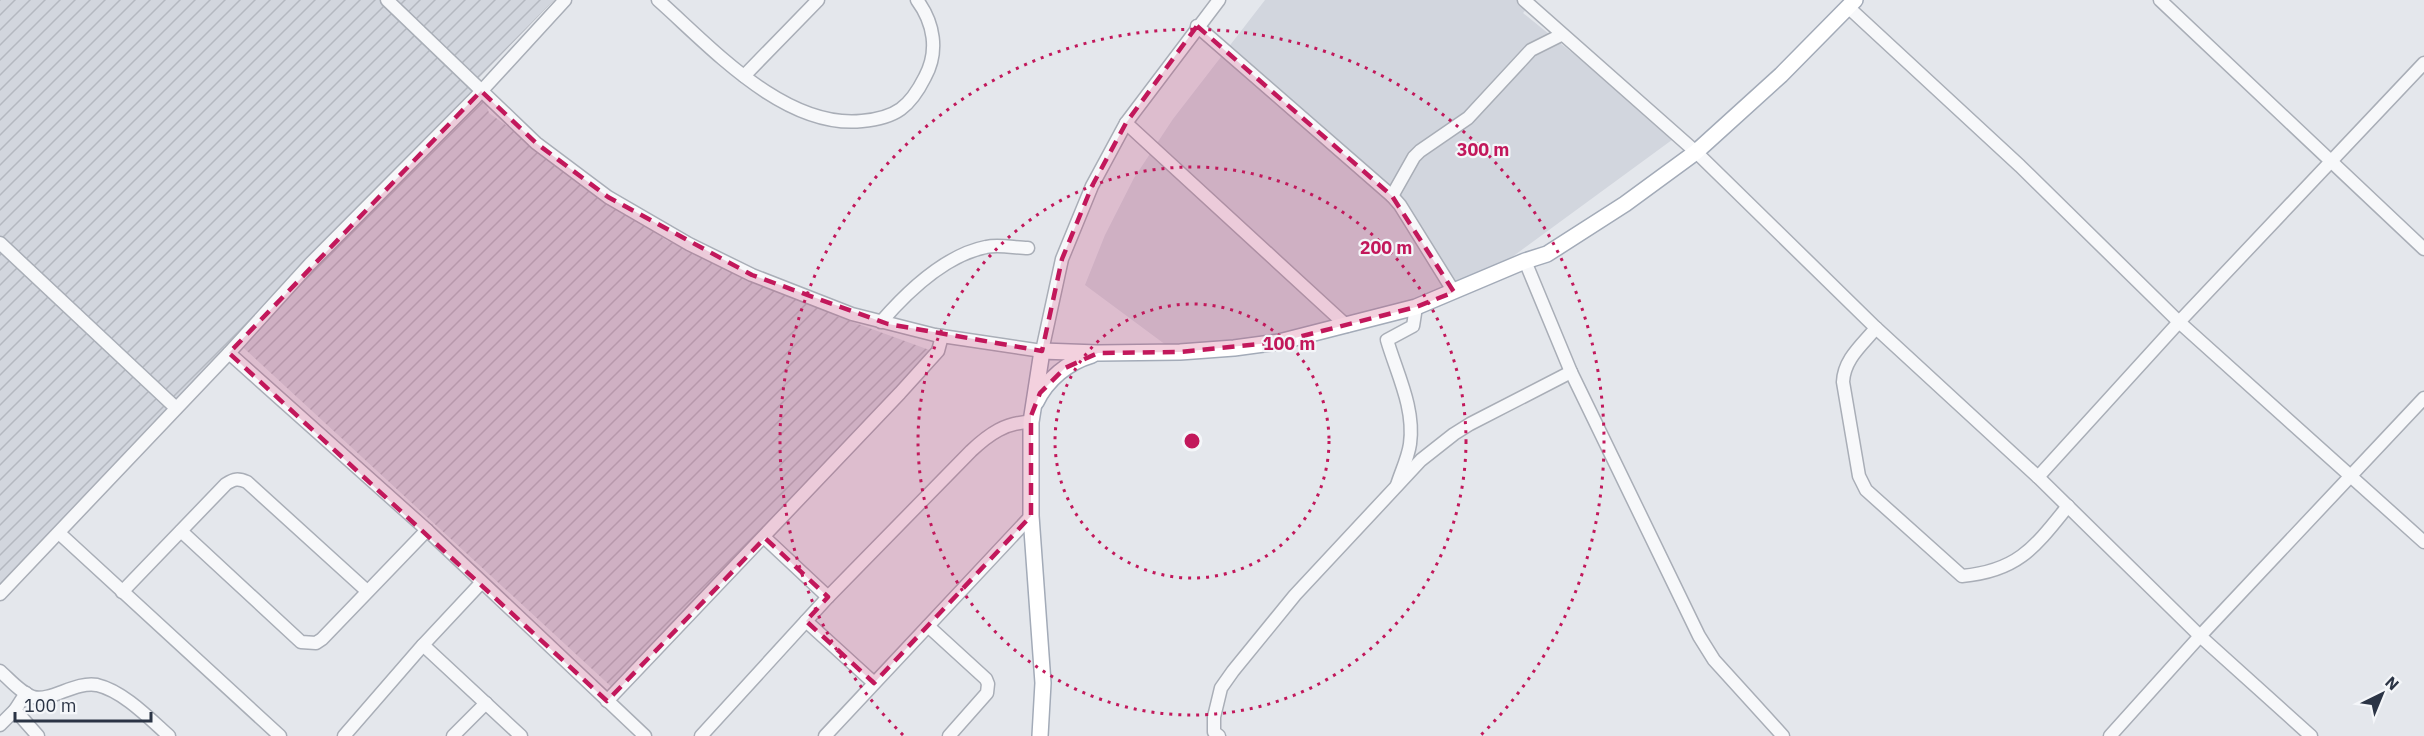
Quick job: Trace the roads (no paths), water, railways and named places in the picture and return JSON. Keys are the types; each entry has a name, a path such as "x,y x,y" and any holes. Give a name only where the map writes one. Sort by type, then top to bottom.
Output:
{"main road":[{"path":"1040,736 1043,683 1031,516 1031,419 1042,351 1180,352 1279,342 1416,307 1547,254 1586,231 1696,152 1780,75 1851,4"},
{"path":"1031,419 1040,393 1056,375 1076,362 1098,353"}],"street":[{"path":"387,0 536,144 608,197 643,219 752,275 820,303 882,322 942,336 1042,351 1062,259 1092,186 1125,123 1219,0"},
{"path":"0,594 229,353 310,264 481,91 565,0"},
{"path":"658,0 744,76 798,109 836,121 878,120 902,110 916,95 924,80 933,52 933,32 927,14 917,0"},
{"path":"744,76 818,0"},
{"path":"1524,0 1696,152 1876,328 2038,477 2200,636 2311,736"},
{"path":"2160,0 2424,249"},
{"path":"1851,4 2179,322 2424,542"},
{"path":"1197,26 1392,196 1400,205 1454,292"},
{"path":"1392,196 1420,151 1468,118 1531,51 1561,35"},
{"path":"2038,477 2330,160 2424,63"},
{"path":"1125,123 1347,326"},
{"path":"0,243 177,408"},
{"path":"882,322 897,303 942,264 987,247 1028,248"},
{"path":"1526,261 1570,372 1699,636 1714,660 1783,736"},
{"path":"1397,487 1410,445 1411,420 1405,393 1387,340 1413,326 1416,307"},
{"path":"1876,328 1846,362 1843,371 1859,476 1866,490 1962,576 1989,574 2021,559 2068,506"},
{"path":"607,701 765,538 938,351 942,336"},
{"path":"229,353 427,530 645,736"},
{"path":"1215,735 1214,717 1221,688 1233,671 1295,595 1421,460 1454,434 1570,372"},
{"path":"2110,736 2200,636 2424,398"},
{"path":"701,736 828,597 986,438 1012,423 1031,419"},
{"path":"122,592 226,484 240,478 367,591"},
{"path":"825,736 1031,516"},
{"path":"181,531 301,642 316,643 427,530"},
{"path":"59,532 280,736"},
{"path":"765,538 828,597"},
{"path":"344,736 423,645 481,583"},
{"path":"806,621 874,683"},
{"path":"928,626 986,679 988,684 987,693 949,736"},
{"path":"423,645 520,736"},
{"path":"0,670 26,693 41,698 82,685 96,685 123,698 169,736"},
{"path":"0,725 15,710 26,693"},
{"path":"453,736 486,703"},
{"path":"15,710 38,736"}]}
